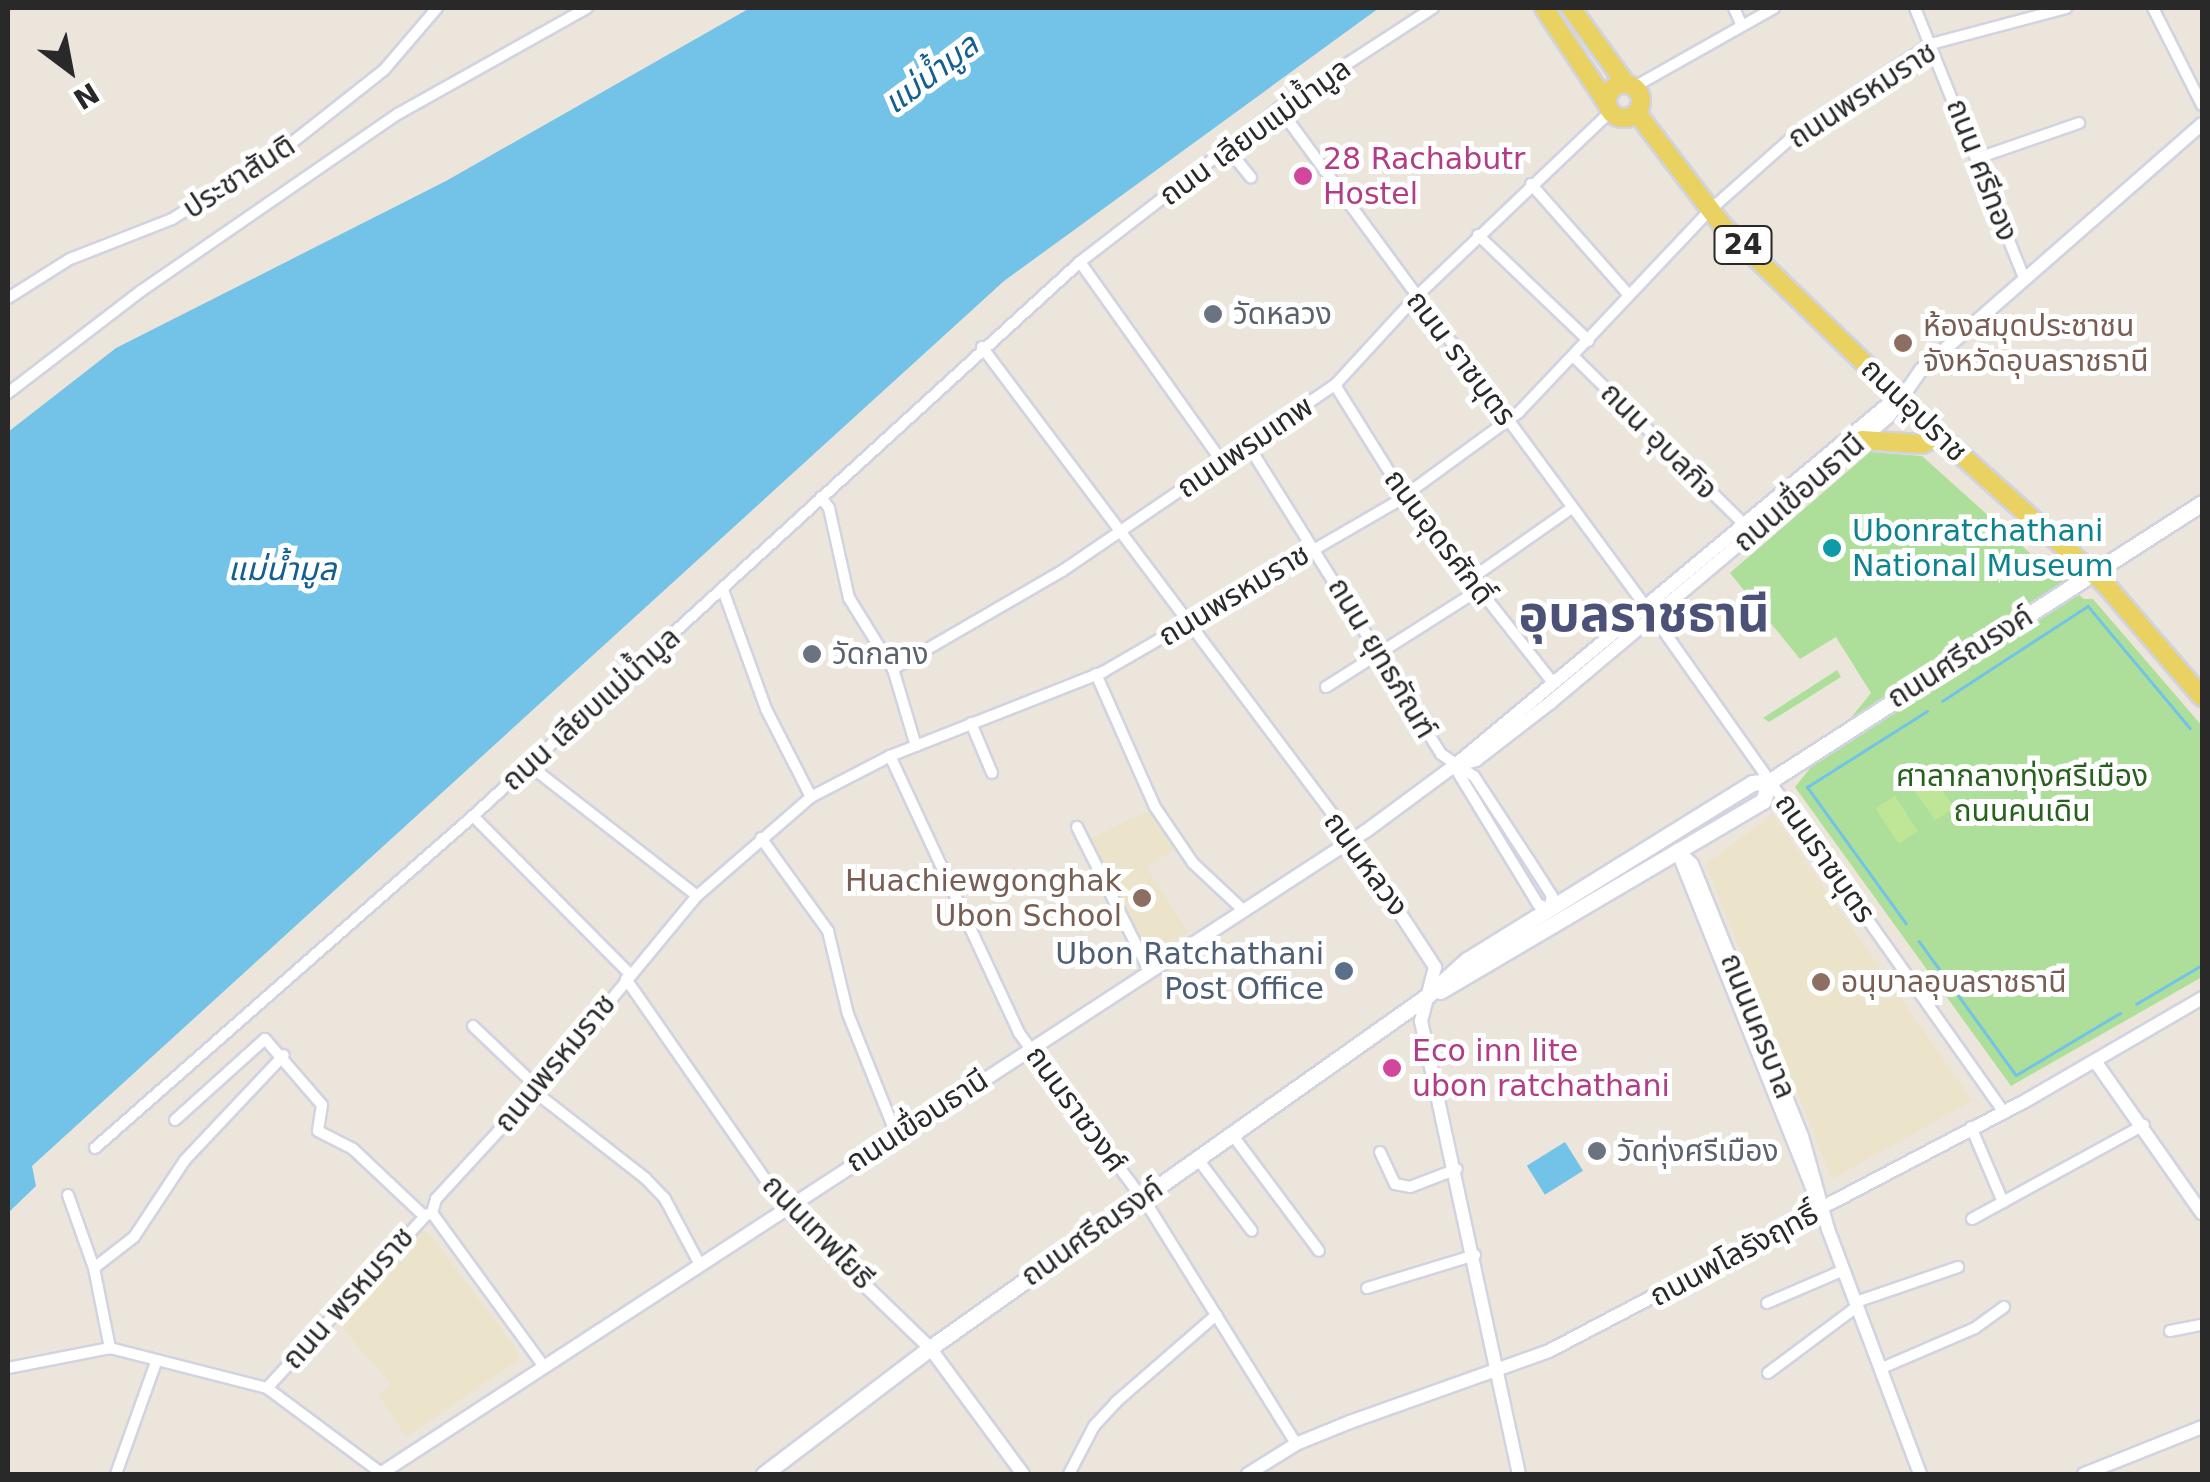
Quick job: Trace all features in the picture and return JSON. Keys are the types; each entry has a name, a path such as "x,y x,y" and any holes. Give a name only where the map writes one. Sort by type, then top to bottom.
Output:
{"main road":[{"path":"1570,8 1630,86 1610,90 1608,107"},
{"path":"1545,9 1608,107 1623,118 1637,112"},
{"name":"24","path":"1630,86 1641,99 1637,112"},
{"name":"ถนนอุปราช","path":"1637,112 1709,212 1940,436 2093,574 2202,697"},
{"path":"1862,440 1922,444 1940,436"},
{"name":"ถนนศรีณรงค์","path":"764,1474 930,1348 1426,997 1553,916 1668,835 1752,783 1770,781 2202,503"},
{"name":"ถนนศรีณรงค์","path":"1553,916 1678,851 1763,801 1770,781"}],"street":[{"name":"ประชาสันติ","path":"8,298 70,259 172,219 289,145 384,70 437,8"},
{"path":"8,394 140,291 398,114 588,8"},
{"name":"ถนน เลียบแม่น้ำมูล","path":"95,1148 473,816 723,590 982,347 1080,262 1280,108 1434,8"},
{"path":"1734,8 1741,24"},
{"path":"1630,86 1774,8"},
{"name":"ถนน ศรีทอง","path":"1915,8 2024,278"},
{"name":"ถนนพรหมราช","path":"428,1214 436,1199 536,1090 696,896 811,796 890,756 1096,674 1405,496 1506,420 1575,358 1628,294 1709,212 1798,132 1932,44 2060,8"},
{"path":"2154,8 2202,105"},
{"name":"ถนนพรมเทพ","path":"892,669 1121,531 1335,385 1416,298 1608,107"},
{"name":"ถนน ราชบุตร","path":"1280,108 1569,510 1648,613"},
{"path":"1978,158 2078,123"},
{"name":"ถนนเขื่อนธานี","path":"387,1472 542,1364 1352,840 1454,766 1476,760 1748,528 2024,278 2202,124"},
{"path":"1227,148 1251,178"},
{"path":"1531,184 1628,294"},
{"path":"1478,236 1588,341"},
{"path":"1080,262 1222,462"},
{"name":"ถนนหลวง","path":"982,347 1352,840 1435,967 1421,1021 1457,1169 1519,1474"},
{"name":"ถนน อุบลกิจ","path":"1575,358 1748,528"},
{"name":"ถนนอุดรศักดิ์","path":"1335,385 1405,496 1558,688"},
{"name":"ถนนเขื่อนธานี","path":"1748,528 1862,440 1889,416 1899,395"},
{"name":"ถนน ยุทธภัณฑ์","path":"1248,445 1538,904 1553,916"},
{"path":"821,497 830,508 849,598 892,669 916,746"},
{"path":"1469,580 1569,510"},
{"path":"723,590 766,708 811,796"},
{"path":"1326,686 1477,591"},
{"name":"ถนนราชบุตร","path":"1648,613 2003,1111"},
{"path":"1096,674 1155,807 1193,863 1242,910"},
{"path":"971,723 992,772"},
{"name":"ถนนราชวงศ์","path":"890,756 1030,1047 1142,1198 1296,1444"},
{"path":"529,765 696,896"},
{"name":"ถนนเทพโยธี","path":"473,816 628,976 785,1208 930,1348 1024,1474"},
{"path":"1077,826 1150,972"},
{"name":"ถนนนครบาล","path":"1668,835 1692,864 1920,1474"},
{"path":"760,838 828,931 848,1014 896,1134"},
{"name":"ถนนพโลรังฤทธิ์","path":"1248,1474 1296,1444 1500,1370 1822,1209 2095,1061 2202,998"},
{"path":"473,1026 536,1090 645,1178 665,1199 699,1264"},
{"path":"175,1120 265,1039 284,1055 322,1105 318,1131 353,1149 428,1214 542,1364"},
{"path":"94,1268 134,1236 184,1160 284,1055"},
{"path":"2095,1061 2144,1124 2202,1213"},
{"path":"1972,1219 2144,1124"},
{"path":"1971,1126 2003,1202"},
{"path":"1231,1134 1319,1251"},
{"path":"1380,1152 1395,1184 1410,1187 1457,1169"},
{"path":"1197,1158 1252,1230"},
{"path":"68,1195 94,1268 110,1348"},
{"name":"ถนน พรหมราช","path":"267,1388 428,1214"},
{"path":"1367,1288 1475,1254"},
{"path":"1768,1373 1857,1304 1958,1267"},
{"path":"1767,1303 1844,1270"},
{"path":"1882,1368 1976,1328 2004,1308"},
{"path":"1069,1474 1105,1414 1216,1315"},
{"path":"2170,1331 2202,1325"},
{"path":"8,1368 110,1348 267,1388 387,1472"},
{"path":"116,1474 156,1362"},
{"path":"2084,1474 2202,1429"}],"shaded area":[{"name":"Huachiewgonghak Ubon School","path":"1153,809 1175,849 1146,867 1188,932 1146,958 1086,840"},
{"name":"อนุบาลอุบลราชธานี","path":"1773,814 1972,1101 1832,1179 1706,864"},
{"path":"419,1232 428,1232 519,1352 518,1360 406,1437 378,1394 391,1384 336,1321"}],"green space":[{"name":"ศาลากลางทุ่งศรีเมือง ถนนคนเดิน","path":"1870,452 1922,456 2084,599 2093,599 2202,726 2202,977 2011,1086 1795,787 1871,693 1836,637 1800,659 1730,573"},
{"path":"1837,670 1841,677 1769,722 1763,718"},
{"path":"1930,772 1954,808 1935,821 1911,785"},
{"path":"1895,796 1918,831 1899,844 1876,809"}],"water":[{"name":"แม่น้ำมูล","path":"750,8 1379,8 1004,281 32,1166 36,1186 8,1213 8,432 116,348 446,181"},
{"path":"1565,1142 1583,1171 1545,1195 1527,1166"}],"waterway":[{"path":"1942,701 2088,606 2190,728"},
{"path":"1906,924 1807,787 1927,711"},
{"path":"1919,941 2016,1075 2120,1013"},
{"path":"2136,1004 2202,965"}],"place":[{"name":"28 Rachabutr Hostel","path":"1303,176"},
{"name":"วัดหลวง","path":"1213,314"},
{"name":"ห้องสมุดประชาชน จังหวัดอุบลราชธานี","path":"1903,343"},
{"name":"Ubonratchathani National Museum","path":"1832,548"},
{"name":"วัดกลาง","path":"812,654"},
{"name":"Huachiewgonghak Ubon School","path":"1142,898"},
{"name":"Ubon Ratchathani Post Office","path":"1344,971"},
{"name":"อนุบาลอุบลราชธานี","path":"1821,982"},
{"name":"Eco inn lite ubon ratchathani","path":"1392,1068"},
{"name":"วัดทุ่งศรีเมือง","path":"1597,1151"}],"district":[{"name":"อุบลราชธานี","path":"1644,615"}]}
